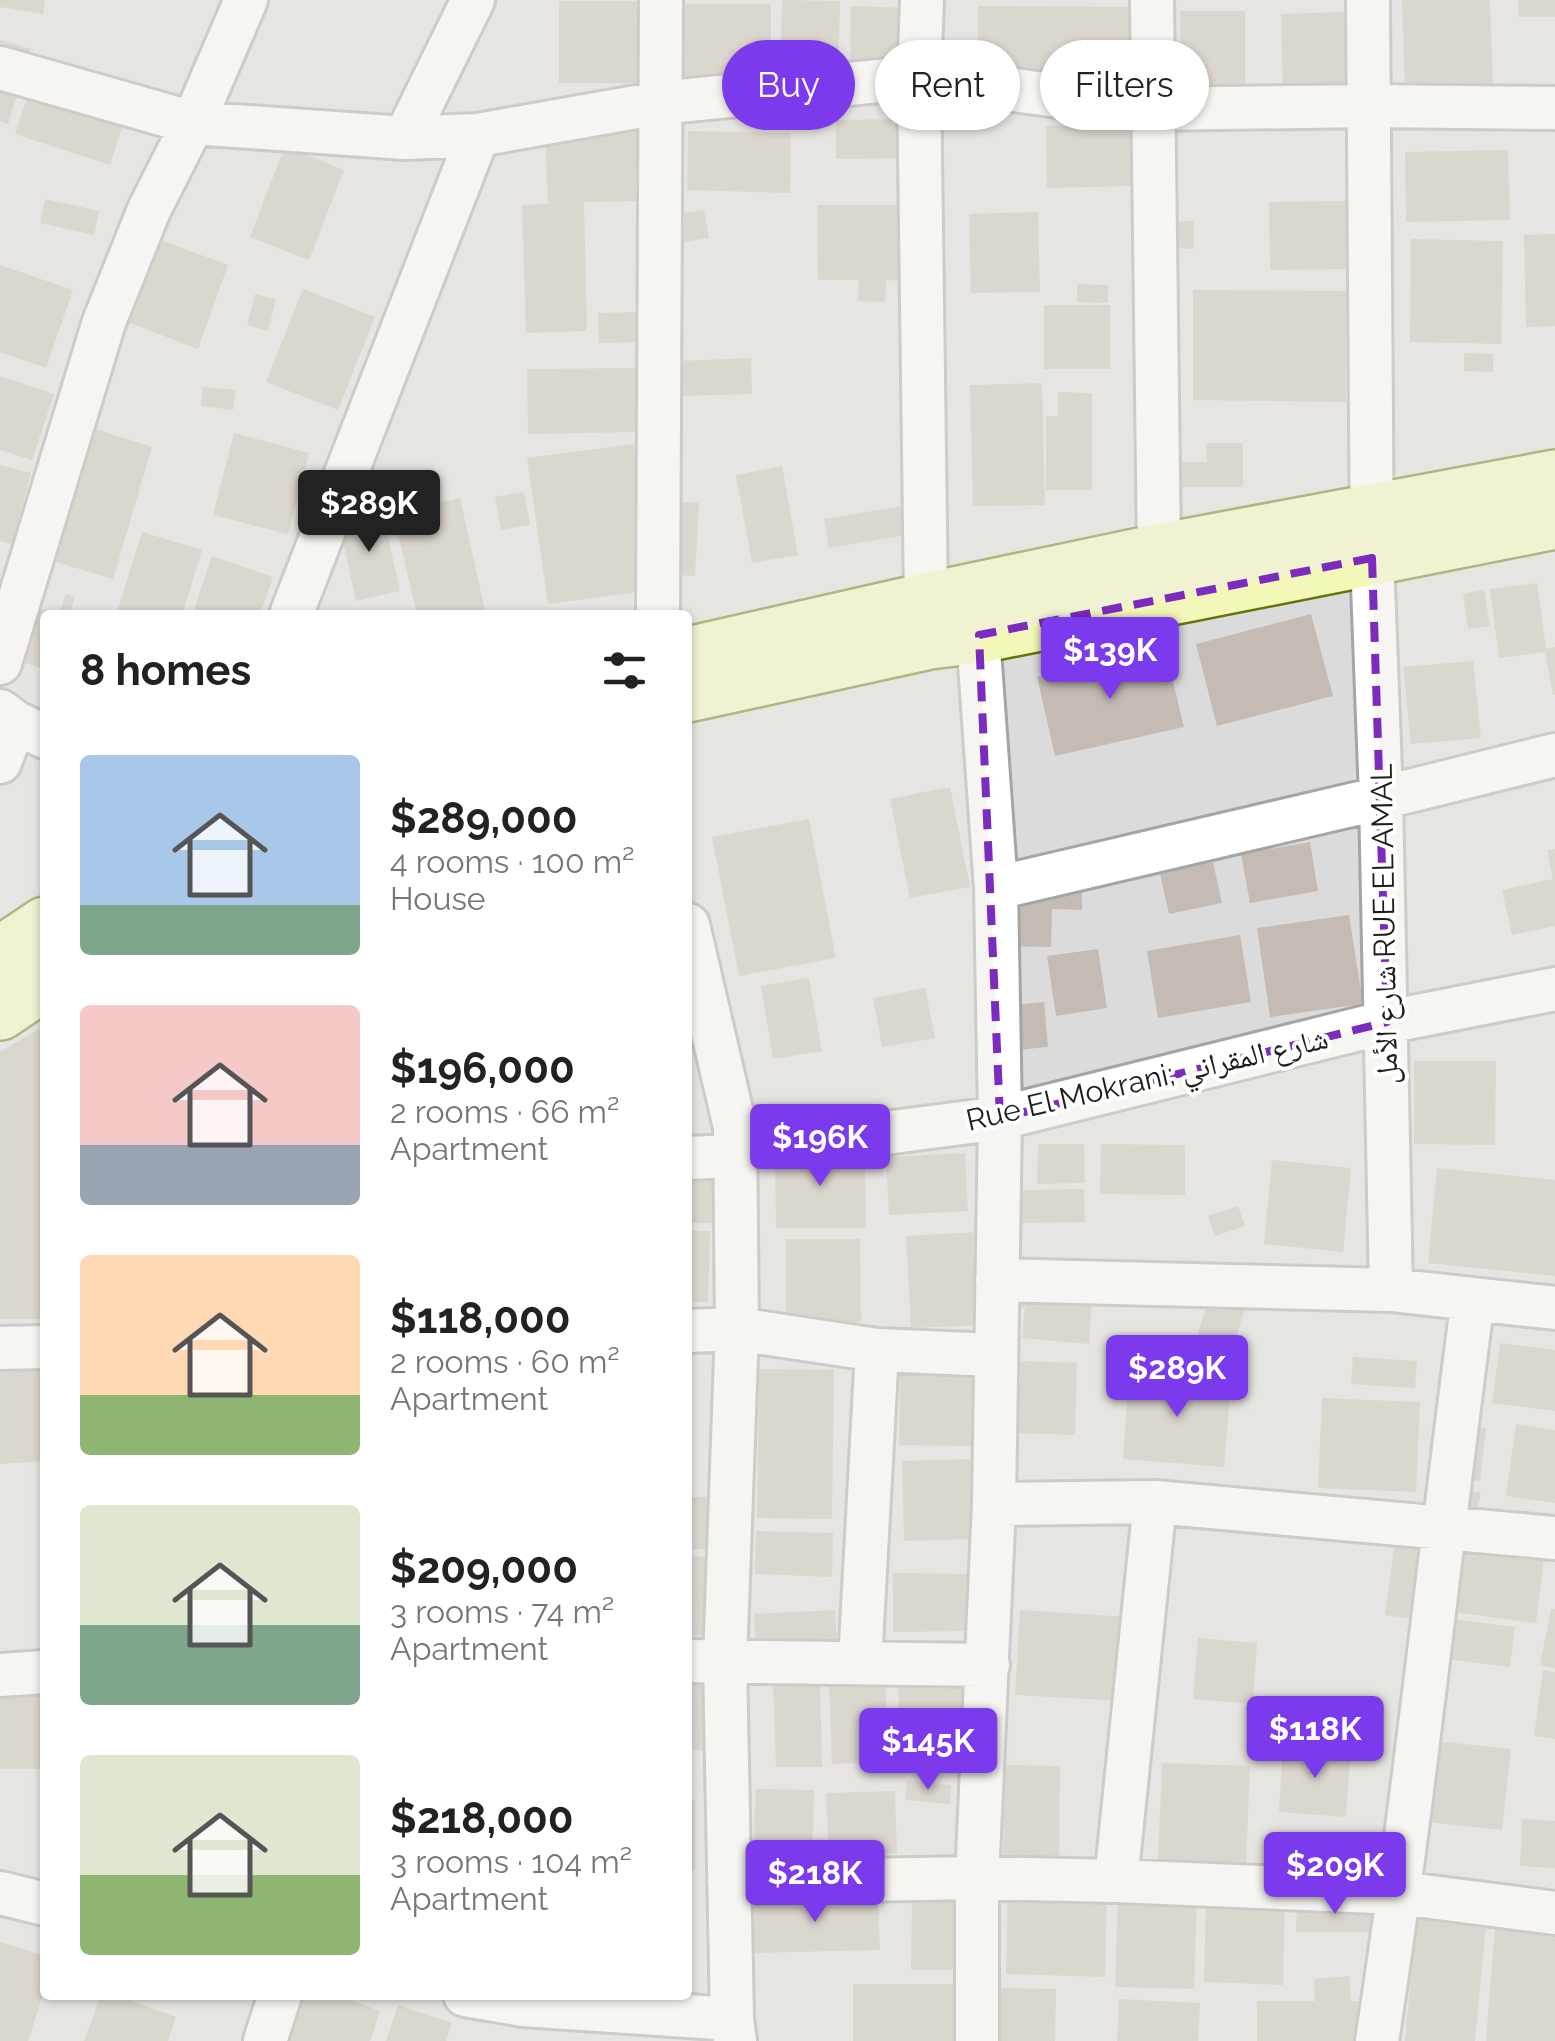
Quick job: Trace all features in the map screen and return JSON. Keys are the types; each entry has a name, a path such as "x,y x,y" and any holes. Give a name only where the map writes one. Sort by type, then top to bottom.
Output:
{"main road":[{"path":"692,654 952,617 1371,535 1555,478"},
{"path":"692,693 1158,552 1555,521"},
{"path":"0,955 40,928"},
{"path":"0,1012 40,985"}],"street":[{"path":"0,663 104,322 149,210 193,123 246,0"},
{"path":"405,138 473,0"},
{"path":"658,610 661,0"},
{"path":"921,40 922,0"},
{"path":"1152,0 1152,40"},
{"name":"شارع الأمل RUE EL AMAL","path":"1368,0 1371,535 1387,1022 1391,1290"},
{"path":"0,68 193,123 405,138 478,135 659,103 875,81"},
{"path":"1209,107 1555,108"},
{"path":"923,130 952,617 996,888 1000,1118 994,1504 977,1878 977,2041"},
{"path":"1153,130 1158,552"},
{"path":"294,610 478,135"},
{"path":"0,762 20,723"},
{"path":"996,888 1555,755"},
{"path":"475,2000 519,2023 734,2030 729,1882 706,1661 737,1329 735,1142 692,943"},
{"name":"Rue El Mokrani; شارع المقراني","path":"692,1157 735,1142 878,1134 1000,1118 1387,1022 1555,989"},
{"path":"997,1280 1391,1290 1555,1308"},
{"path":"1377,2041 1400,1893 1473,1299"},
{"path":"692,1331 737,1329 877,1350 995,1355"},
{"path":"0,1348 40,1347"},
{"path":"860,1663 877,1350"},
{"path":"994,1504 1155,1502 1555,1538"},
{"path":"1116,1881 1155,1502"},
{"path":"706,1661 988,1665"},
{"path":"0,1674 40,1672"},
{"path":"729,1882 977,1878 1116,1881 1400,1893 1555,1912"},
{"path":"0,1893 40,1903"},
{"path":"265,2041 278,2000"}],"highlighted area":[{"path":"1372,558 1387,1022 1000,1118 979,635"}],"shaded area":[{"path":"0,0 1555,0 1555,2041 0,2041"}],"building":[{"path":"0,0 45,0 43,14 0,7"},
{"path":"782,0 840,1 839,40 781,40"},
{"path":"1402,0 1490,0 1493,88 1405,91"},
{"path":"1518,0 1555,0 1555,17 1519,17"},
{"path":"559,1 642,1 642,83 559,83"},
{"path":"676,4 771,4 771,40 722,40 722,86 676,86"},
{"path":"851,6 909,8 908,40 875,40 875,75 855,75 855,40 851,40"},
{"path":"978,6 1130,7 1130,40 1040,40 1040,89 1020,89 1020,40 978,40"},
{"path":"1180,11 1245,11 1245,94 1209,94 1209,40 1180,40"},
{"path":"1345,12 1347,89 1283,90 1281,14"},
{"path":"0,40 31,49 8,124 0,121"},
{"path":"41,56 135,87 110,165 15,134"},
{"path":"875,119 875,130 910,130 910,158 836,159 836,130 855,130 855,120"},
{"path":"641,124 642,201 584,202 587,331 526,333 522,205 548,204 545,127"},
{"path":"1046,130 1130,130 1132,186 1047,188"},
{"path":"688,131 791,133 790,193 687,190"},
{"path":"285,146 344,170 309,260 250,237"},
{"path":"1508,150 1510,220 1406,222 1405,152"},
{"path":"45,199 99,211 94,235 40,223"},
{"path":"1348,201 1349,269 1270,270 1269,202"},
{"path":"817,205 905,205 905,281 886,280 885,302 858,301 859,280 818,280"},
{"path":"704,210 709,238 666,245 661,216"},
{"path":"1038,212 1040,292 971,293 969,214"},
{"path":"1171,221 1194,221 1194,249 1171,248"},
{"path":"1555,234 1555,326 1526,327 1524,235"},
{"path":"1411,239 1503,241 1501,344 1410,342"},
{"path":"161,240 228,265 198,349 130,323"},
{"path":"0,265 73,290 46,368 0,352"},
{"path":"1077,284 1108,285 1108,303 1077,302"},
{"path":"303,289 375,317 338,410 266,382"},
{"path":"1193,290 1346,291 1346,402 1193,400"},
{"path":"255,294 276,299 268,331 247,325"},
{"path":"1044,305 1110,305 1110,369 1044,369"},
{"path":"640,312 641,342 599,343 598,313"},
{"path":"1464,353 1493,354 1493,372 1464,371"},
{"path":"751,358 752,394 680,396 678,361"},
{"path":"636,368 637,432 528,434 527,369"},
{"path":"0,376 54,394 32,460 0,450"},
{"path":"1042,383 1045,505 973,506 970,385"},
{"path":"203,387 236,390 233,410 201,406"},
{"path":"1058,392 1092,393 1092,490 1046,490 1046,416 1058,416"},
{"path":"89,427 152,447 113,579 49,560"},
{"path":"234,433 309,453 288,534 213,515"},
{"path":"1206,443 1243,443 1243,487 1166,487 1166,462 1207,462"},
{"path":"633,444 654,590 548,604 527,458"},
{"path":"0,465 31,473 12,544 0,541"},
{"path":"782,466 798,555 752,563 736,475"},
{"path":"524,492 530,525 501,530 495,497"},
{"path":"460,498 485,610 416,610 393,512"},
{"path":"665,501 699,503 695,576 661,574"},
{"path":"914,504 919,533 829,548 824,519"},
{"path":"382,510 400,591 356,601 338,519"},
{"path":"142,532 202,550 184,610 118,610"},
{"path":"212,556 273,577 262,610 194,610"},
{"path":"1537,583 1546,649 1555,647 1555,695 1545,652 1499,658 1490,589"},
{"path":"1484,590 1490,626 1468,629 1463,594"},
{"path":"66,594 75,597 71,610 61,610"},
{"path":"28,604 46,610 40,610 40,667 10,658"},
{"path":"1311,614 1333,696 1217,726 1196,644"},
{"path":"1165,648 1184,727 1055,756 1037,677"},
{"path":"1473,661 1481,738 1411,744 1403,667"},
{"path":"950,787 970,887 910,898 890,799"},
{"path":"809,819 836,958 739,976 712,837"},
{"path":"1310,842 1318,891 1250,903 1241,854"},
{"path":"1555,849 1555,926 1512,935 1502,890 1553,879 1547,850"},
{"path":"1213,862 1222,903 1169,914 1160,874"},
{"path":"1082,882 1082,910 1052,909 1051,947 1003,946 1004,884"},
{"path":"1349,915 1363,1004 1270,1017 1257,928"},
{"path":"1240,935 1251,1002 1158,1018 1147,951"},
{"path":"1098,949 1107,1008 1056,1016 1047,956"},
{"path":"809,978 822,1051 773,1059 761,986"},
{"path":"925,988 935,1038 882,1047 873,998"},
{"path":"1044,1002 1048,1047 1016,1050 1012,1005"},
{"path":"40,1028 40,1319 0,1319 0,1052"},
{"path":"1414,1061 1496,1061 1495,1145 1414,1144"},
{"path":"1038,1144 1084,1144 1085,1183 1037,1184"},
{"path":"1101,1144 1185,1145 1185,1195 1100,1194"},
{"path":"775,1150 865,1150 866,1228 776,1228"},
{"path":"965,1153 968,1211 889,1215 886,1157"},
{"path":"1272,1160 1351,1168 1343,1252 1264,1244"},
{"path":"1437,1168 1555,1180 1555,1276 1428,1263"},
{"path":"712,1172 714,1223 692,1223 692,1173"},
{"path":"1084,1189 1085,1222 1020,1223 1020,1190"},
{"path":"1238,1206 1245,1226 1215,1236 1208,1216"},
{"path":"692,1231 710,1231 708,1302 692,1302"},
{"path":"980,1232 985,1325 911,1328 906,1236"},
{"path":"786,1239 860,1239 861,1322 786,1322"},
{"path":"1005,1280 1093,1287 1089,1344 1022,1338 1025,1308 1003,1306"},
{"path":"1212,1289 1247,1301 1232,1351 1196,1339"},
{"path":"1123,1335 1178,1342 1174,1366 1120,1359"},
{"path":"1500,1343 1555,1350 1555,1411 1492,1403"},
{"path":"1353,1357 1417,1361 1415,1388 1351,1384"},
{"path":"40,1360 40,1461 0,1464 0,1364"},
{"path":"1019,1361 1077,1363 1075,1435 1017,1433"},
{"path":"900,1364 973,1366 971,1446 899,1445"},
{"path":"759,1369 834,1370 832,1519 757,1518"},
{"path":"1129,1374 1231,1382 1224,1467 1123,1459"},
{"path":"1322,1398 1420,1402 1416,1492 1318,1488"},
{"path":"1516,1424 1555,1430 1555,1503 1506,1496"},
{"path":"1459,1425 1486,1428 1480,1481 1453,1477"},
{"path":"974,1459 976,1539 904,1541 902,1461"},
{"path":"1447,1486 1481,1493 1475,1521"},
{"path":"692,1497 707,1497 708,1549 692,1549"},
{"path":"756,1531 833,1533 832,1577 755,1574"},
{"path":"1396,1533 1424,1537 1413,1619 1385,1615"},
{"path":"1460,1549 1544,1559 1536,1623 1453,1612"},
{"path":"709,1556 711,1635 692,1636 692,1557"},
{"path":"893,1573 972,1574 972,1631 893,1632"},
{"path":"1551,1609 1555,1609 1555,1668 1540,1665"},
{"path":"835,1610 837,1642 756,1646 754,1614"},
{"path":"1020,1610 1129,1617 1124,1701 1015,1695"},
{"path":"1451,1619 1515,1627 1510,1667 1446,1659"},
{"path":"1198,1638 1257,1643 1253,1704 1193,1699"},
{"path":"703,1669 705,1750 692,1750 692,1670"},
{"path":"1543,1670 1555,1672 1555,1739 1534,1736"},
{"path":"885,1677 888,1762 832,1764 829,1679"},
{"path":"963,1678 965,1764 901,1765 898,1680"},
{"path":"820,1681 822,1767 776,1767 773,1682"},
{"path":"40,1685 40,1769 0,1769 0,1686"},
{"path":"1436,1741 1511,1749 1502,1830 1427,1822"},
{"path":"1283,1745 1351,1750 1346,1817 1279,1812"},
{"path":"1162,1763 1250,1766 1246,1865 1158,1861"},
{"path":"1005,1765 1060,1766 1059,1859 1003,1857"},
{"path":"907,1781 951,1785 950,1804 905,1800"},
{"path":"756,1789 814,1790 812,1862 753,1860"},
{"path":"895,1791 897,1853 829,1856 826,1793"},
{"path":"692,1800 695,1800 692,1870"},
{"path":"1522,1819 1555,1821 1555,1868 1520,1866"},
{"path":"1008,1889 1107,1892 1105,1977 1006,1974"},
{"path":"912,1895 964,1895 964,1970 911,1970"},
{"path":"1118,1896 1197,1899 1194,1989 1115,1987"},
{"path":"878,1898 880,1950 751,1953 750,1900"},
{"path":"1206,1898 1285,1900 1283,1985 1204,1982"},
{"path":"1297,1901 1373,1902 1373,1932 1296,1932"},
{"path":"1417,1908 1487,1915 1475,2041 1405,2041"},
{"path":"1496,1915 1555,1920 1555,2041 1486,2041"},
{"path":"0,1942 40,1954 41,2000 28,2041 0,2041"},
{"path":"1349,1976 1351,2001 1358,2001 1358,2041 1257,2041 1257,2001 1315,2001 1314,1979"},
{"path":"853,1984 959,1984 959,2041 853,2041"},
{"path":"1001,1988 1056,1989 1055,2041 1000,2041"},
{"path":"1119,1999 1200,2003 1198,2041 1117,2041"},
{"path":"99,2000 130,2000 176,2017 168,2041 84,2041"},
{"path":"302,2000 350,2000 380,2011 370,2041 288,2041"},
{"path":"398,2005 452,2023 446,2041 386,2041"}]}
